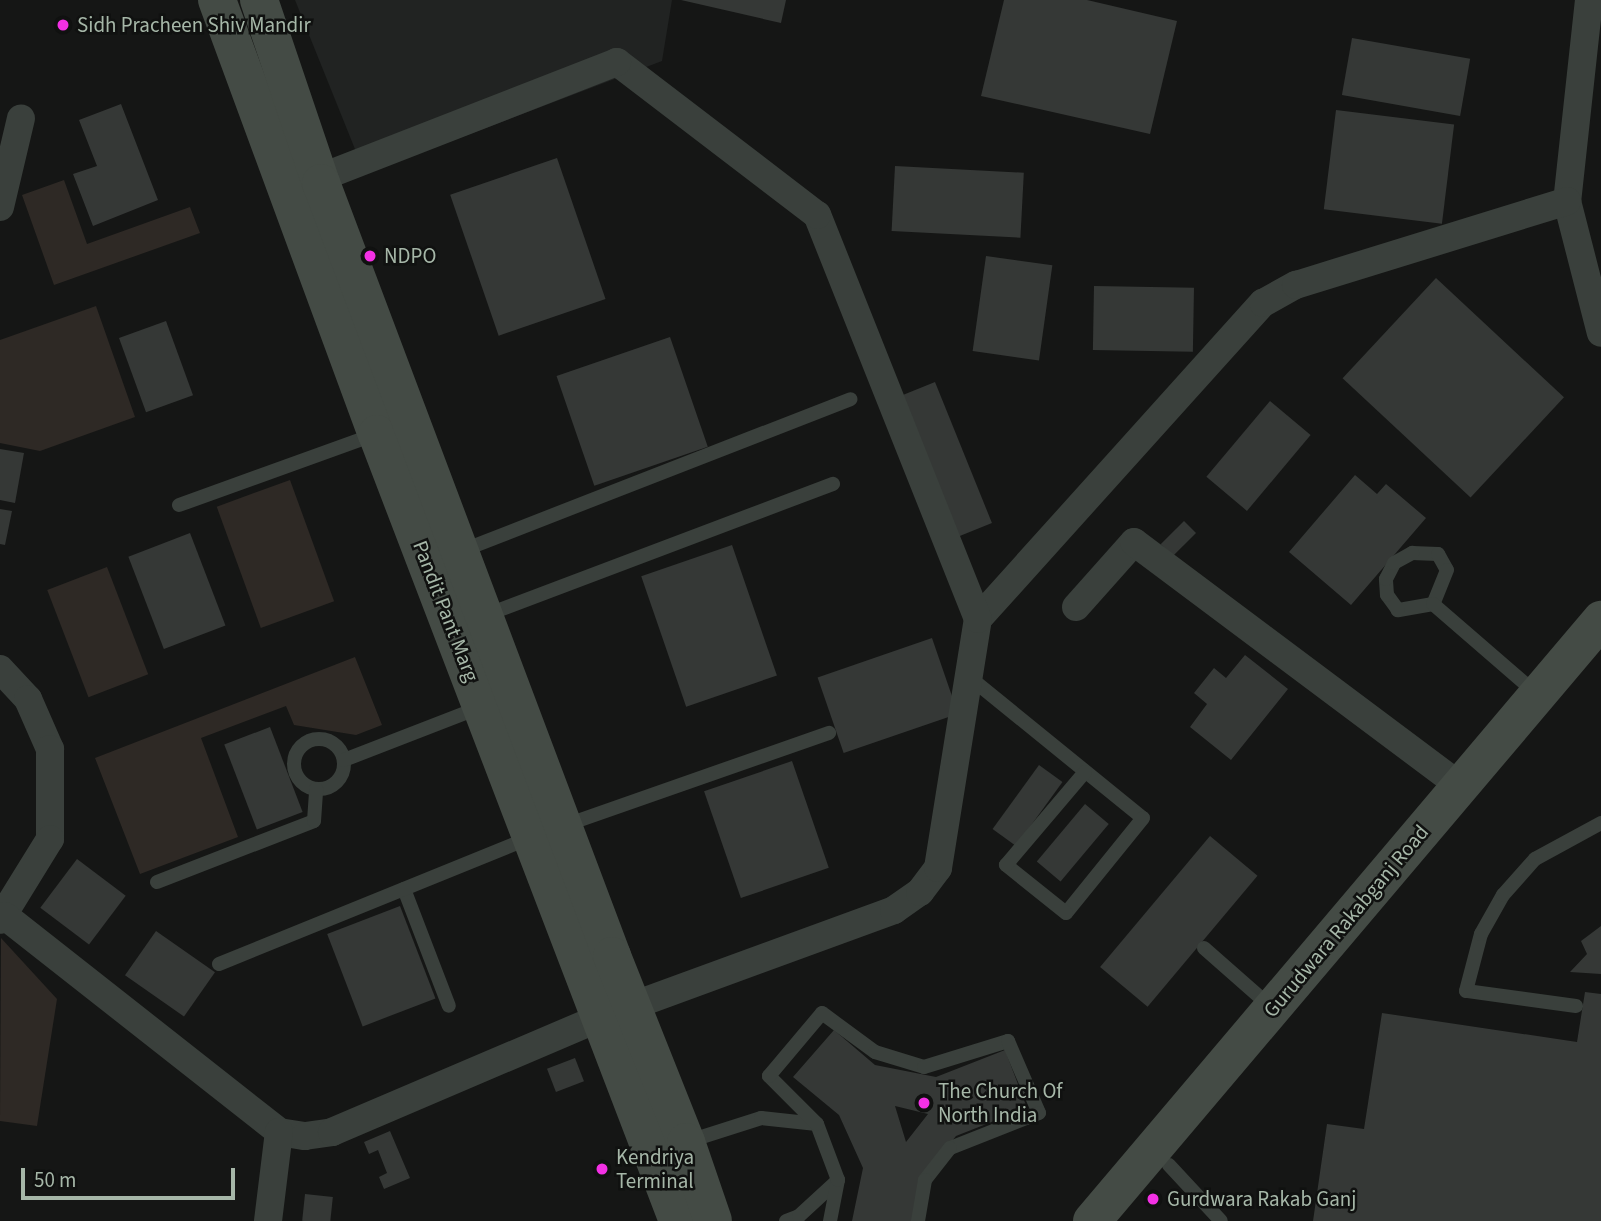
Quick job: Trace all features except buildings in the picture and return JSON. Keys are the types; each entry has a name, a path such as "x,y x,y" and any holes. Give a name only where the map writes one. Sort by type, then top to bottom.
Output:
{"street":[{"name":"Pandit Pant Marg","path":"217,0 377,433 483,706 548,831"},
{"name":"Pandit Pant Marg","path":"259,0 319,178 485,616 548,831 618,1012 678,1221"},
{"path":"1589,0 1591,60 1566,201 1601,333"},
{"path":"0,669 28,699 50,749 50,839 2,918 279,1132 305,1136 332,1132 618,1012 894,910 920,892 938,867 978,619 817,215 618,62 319,178"},
{"path":"0,207 21,118"},
{"path":"978,619 1263,303 1297,285 1566,201"},
{"path":"1076,607 1134,542 1461,786"},
{"name":"Gurudwara Rakabganj Road","path":"1092,1221 1601,620"},
{"name":"Gurudwara Rakabganj Road","path":"1122,1221 1601,657"},
{"name":"Pandit Pant Marg","path":"618,1012 686,1142 713,1221"},
{"path":"268,1221 279,1132"}],"lane":[{"path":"460,552 850,400"},
{"path":"179,505 377,433"},
{"path":"485,616 833,484"},
{"path":"1412,553 1437,554 1447,570 1433,604 1398,610 1387,595 1386,579 1394,563 1412,553"},
{"path":"1433,604 1538,694"},
{"path":"968,676 1143,818 1066,913 1006,865 1085,772"},
{"path":"344,760 483,706"},
{"path":"219,964 548,831 829,733"},
{"path":"319,738 338,747 344,760 344,769 334,784 316,789 303,783 294,767 296,753 304,744 319,738"},
{"path":"157,882 314,821 316,789"},
{"path":"1576,1006 1466,991 1481,934 1503,895 1535,859 1601,823"},
{"path":"404,889 449,1006"},
{"path":"1204,948 1272,1008"},
{"path":"830,1221 838,1180 817,1124 769,1076 822,1013 875,1052 924,1067 1009,1041 1039,1113 950,1148 925,1180 918,1221"},
{"path":"686,1142 761,1118 817,1124"},
{"path":"1170,1165 1221,1221"},
{"path":"786,1221 799,1216 838,1180"}],"shaded area":[{"path":"295,0 672,0 662,61 365,174"},
{"path":"64,180 87,244 190,207 200,233 54,285 22,195"},
{"path":"96,306 135,417 40,451 0,443 0,340"},
{"path":"290,480 334,601 261,628 217,507"},
{"path":"107,567 148,674 88,697 47,590"},
{"path":"355,657 382,725 356,735 294,725 286,706 201,738 238,837 140,874 95,758"},
{"path":"1,938 57,999 37,1126 0,1121"}],"place":[{"name":"Sidh Pracheen Shiv Mandir","path":"63,25"},
{"name":"NDPO","path":"370,256"},
{"name":"The Church Of North India","path":"924,1103"},
{"name":"Kendriya Terminal","path":"602,1169"},
{"name":"Gurdwara Rakab Ganj","path":"1153,1199"}]}
